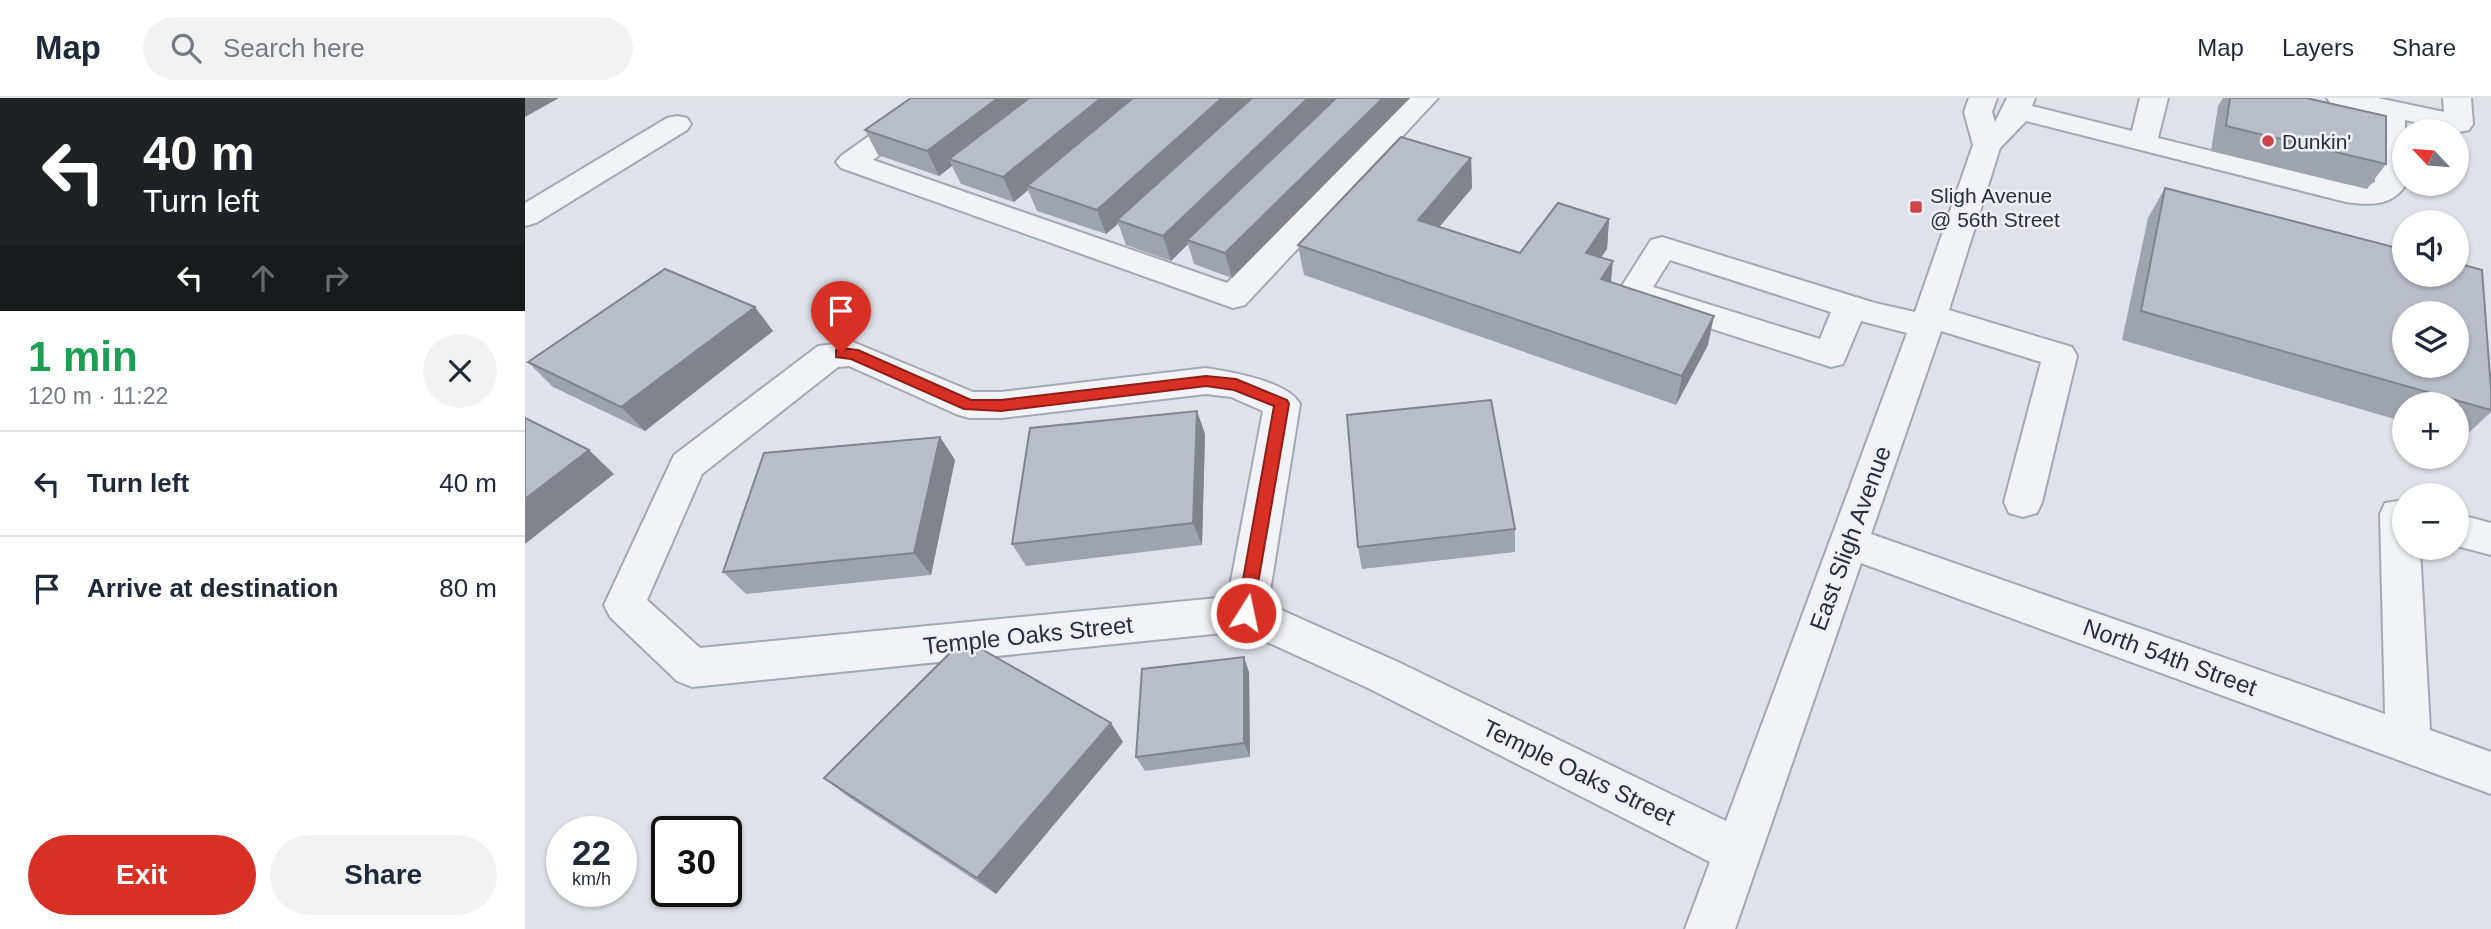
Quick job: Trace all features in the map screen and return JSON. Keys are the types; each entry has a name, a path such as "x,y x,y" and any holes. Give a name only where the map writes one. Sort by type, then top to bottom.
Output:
{"street":[{"path":"940,98 851,162 1233,297 1424,98"},
{"path":"2143,143 2154,98"},
{"path":"2341,98 2459,124 2457,98"},
{"path":"1977,99 1987,145"},
{"path":"2019,104 2143,143 2346,193 2374,196 2390,186 2391,109"},
{"name":"East Sligh Avenue","path":"1710,929 1928,321 1987,145 2012,121 2019,104"},
{"path":"525,216 677,124"},
{"path":"1850,307 1831,355 1634,292 1662,247 1850,307 1928,321 2060,356 2023,502"},
{"name":"Temple Oaks Street","path":"1246,613 1282,404 1236,385 1206,381 1001,405 969,405 853,354 830,355 687,465 624,605 692,668 1246,613 1383,675 1737,851"},
{"path":"2469,533 2491,539"},
{"name":"North 54th Street","path":"1849,542 2491,773"},
{"path":"2401,560 2408,743"}],"building":[{"path":"911,98 998,98 927,151 865,130"},
{"path":"1029,98 1101,98 1003,177 949,159"},
{"path":"1133,98 1222,98 1097,210 1027,186"},
{"path":"1252,98 1308,98 1163,236 1117,220"},
{"path":"1336,98 1383,98 1225,253 1187,240"},
{"path":"2230,98 2306,98 2386,116 2386,164 2226,126"},
{"path":"1401,137 1471,158 1418,220 1520,253 1558,203 1609,219 1586,253 1613,261 1601,279 1714,316 1682,376 1298,245"},
{"path":"2165,188 2392,247 2392,287 2469,287 2469,266 2482,270 2491,410 2469,404 2469,392 2427,392 2141,311"},
{"path":"665,269 755,307 621,407 528,362"},
{"path":"1491,400 1515,529 1358,547 1347,415"},
{"path":"1197,411 1193,523 1012,544 1030,428"},
{"path":"525,418 589,450 525,499"},
{"path":"940,437 914,553 723,572 764,453"},
{"path":"964,639 1111,723 977,878 824,778"},
{"path":"1244,657 1244,743 1136,757 1142,669"}],"place":[{"name":"Dunkin'","path":"2268,141"},
{"name":"Sligh Avenue @ 56th Street","path":"1916,207"}],"route":[{"path":"841,353 853,354 969,405 1001,405 1051,397 1206,381 1236,385 1282,404 1246,613"}]}
